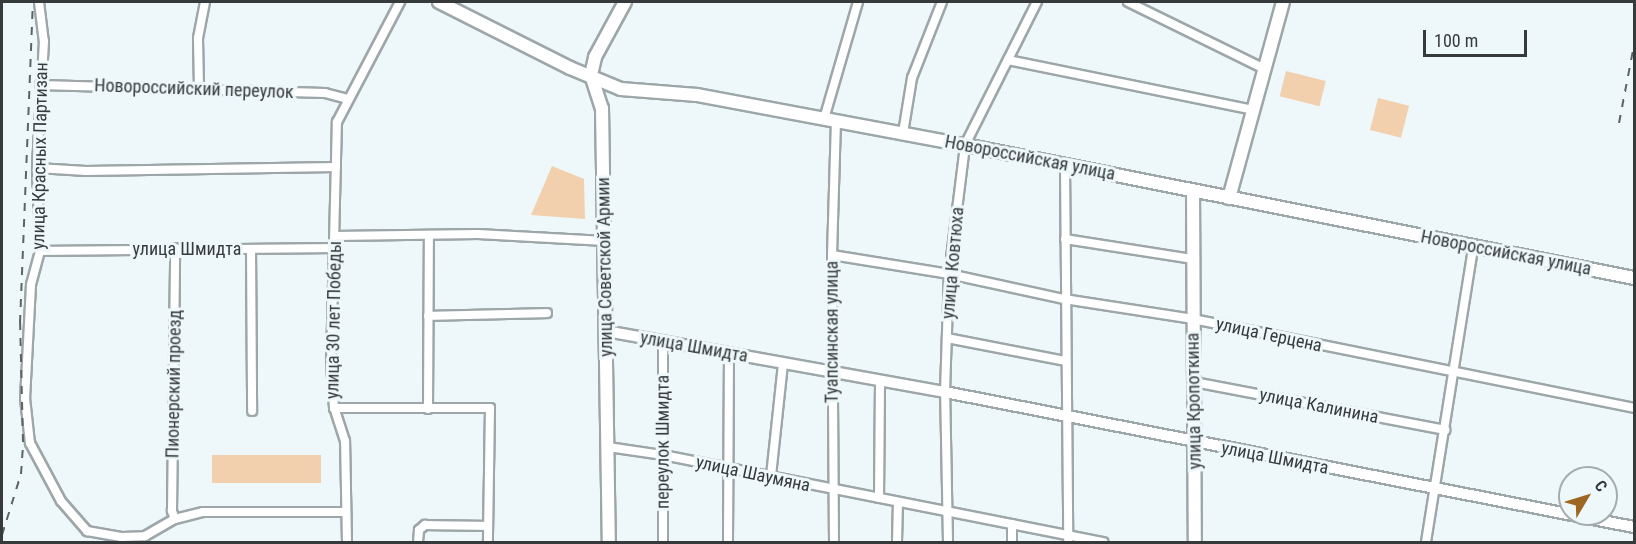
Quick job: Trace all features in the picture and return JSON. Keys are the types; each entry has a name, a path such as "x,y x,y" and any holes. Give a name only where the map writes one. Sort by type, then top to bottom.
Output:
{"main road":[{"name":"Новороссийская улица","path":"439,2 621,88 698,95 965,145 1635,278"},
{"path":"591,75 595,57 625,2"},
{"path":"1229,198 1283,2"},
{"name":"улица Советской Армии","path":"591,75 602,108 609,543"},
{"name":"улица Кропоткина","path":"1193,191 1195,543"}],"street":[{"name":"улица Красных Партизан","path":"39,2 44,41 37,168 40,250 31,285 25,342 25,398 30,443 36,459 61,501 87,531 145,537 175,519 203,512 346,512"},
{"path":"199,87 198,38 205,2"},
{"name":"улица 30 лет Победы","path":"347,543 345,441 334,408 337,122 347,99 400,2"},
{"name":"Туапсинская улица","path":"834,543 830,120 858,2"},
{"path":"903,134 912,78 942,2"},
{"name":"улица Ковтюха","path":"948,543 945,392 949,274 965,145 1037,2"},
{"path":"1128,2 1265,69"},
{"path":"1008,60 1253,110"},
{"name":"Новороссийский переулок","path":"40,85 199,87 325,93 347,99"},
{"path":"1065,165 1064,299 1068,539"},
{"path":"37,168 86,171 336,167"},
{"path":"428,409 429,235"},
{"path":"335,236 429,235 605,241"},
{"path":"1065,239 1193,259"},
{"path":"1426,543 1456,374 1473,247"},
{"name":"Пионерский проезд","path":"175,519 172,511 176,248"},
{"name":"улица Шмидта","path":"40,250 334,248"},
{"path":"251,249 252,411"},
{"name":"улица Герцена","path":"832,255 949,274 1064,299 1193,319 1456,374 1635,408"},
{"path":"428,316 547,313"},
{"name":"улица Шмидта","path":"606,331 945,392 1635,527"},
{"path":"947,338 1065,362"},
{"name":"переулок Шмидта","path":"663,341 663,543"},
{"path":"728,543 726,467 729,353"},
{"path":"771,476 783,363"},
{"path":"879,498 880,380"},
{"name":"улица Калинина","path":"1194,382 1445,430"},
{"path":"334,408 490,408 488,543"},
{"name":"улица Шаумяна","path":"608,447 726,467 833,491 1012,524 1068,539 1104,543"},
{"path":"897,543 898,502"},
{"path":"418,543 419,530 434,524 488,526"},
{"path":"1012,524 1012,543"}],"shaded area":[{"path":"1286,71 1326,81 1319,106 1280,96"},
{"path":"1378,98 1409,106 1401,138 1370,130"},
{"path":"552,166 584,179 585,219 531,215"},
{"path":"212,455 321,455 321,483 212,483"}],"railway":[{"path":"2,535 21,474 23,442 20,323 33,2"},
{"path":"1619,123 1634,45"}]}
